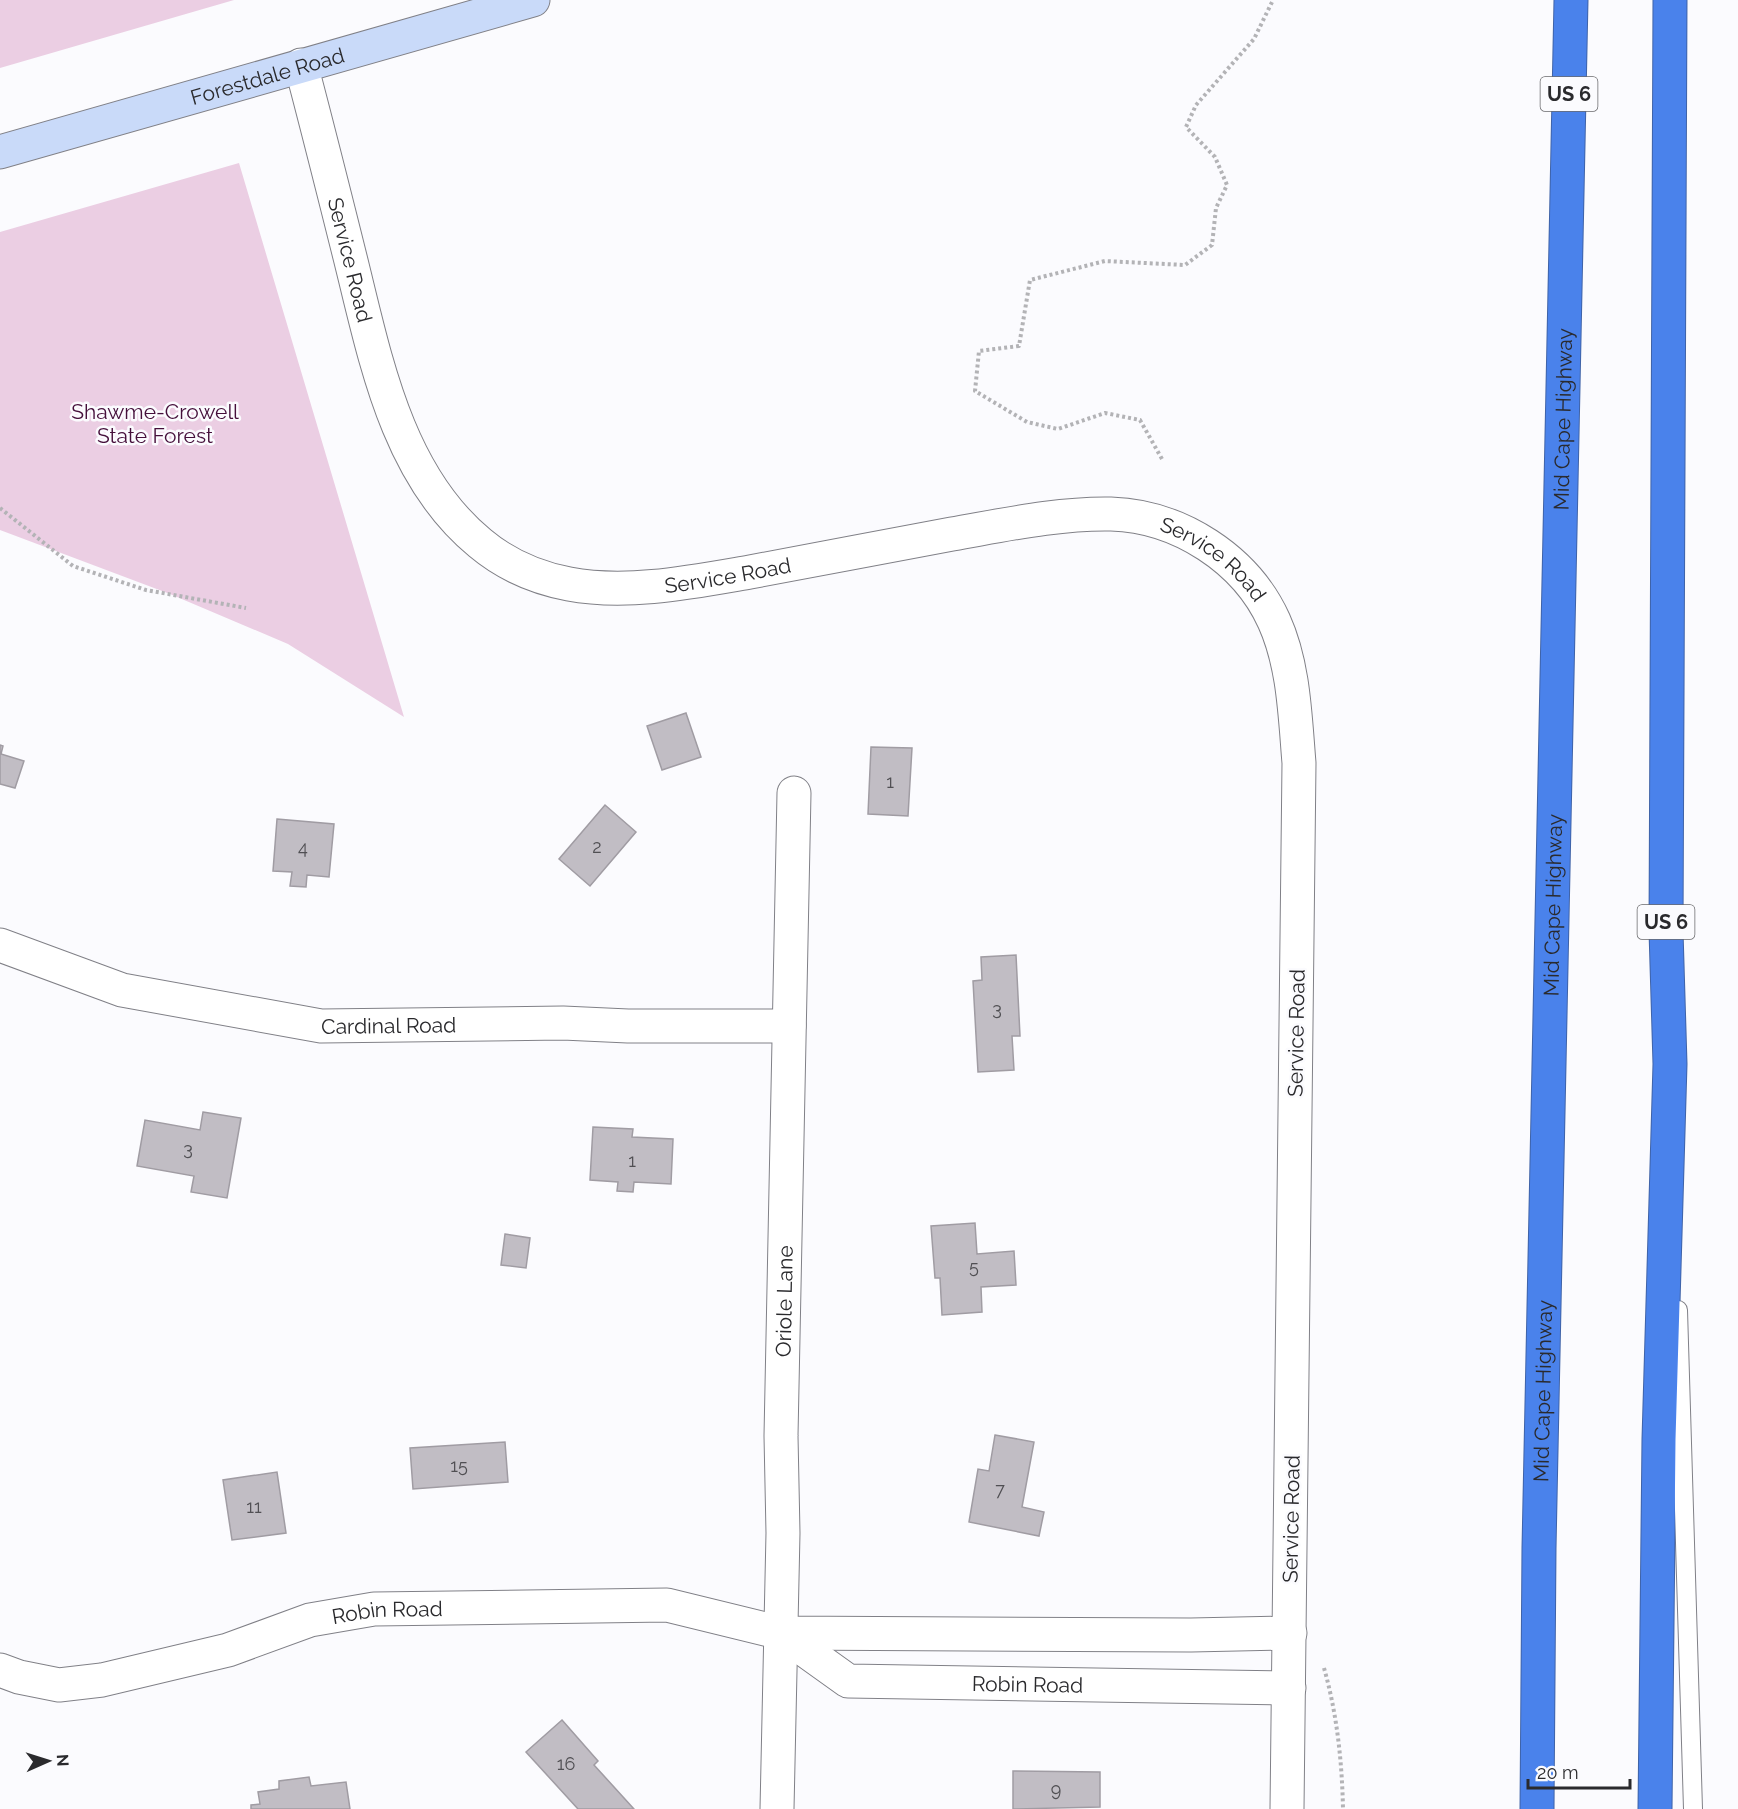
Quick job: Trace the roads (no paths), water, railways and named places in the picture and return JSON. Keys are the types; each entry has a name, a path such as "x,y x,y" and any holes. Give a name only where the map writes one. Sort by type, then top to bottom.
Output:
{"highway":[{"name":"Mid Cape Highway","path":"1538,1809 1539,1548 1571,0"},
{"name":"US 6","path":"1655,1809 1659,1439 1670,1064 1666,931 1670,0"}],"main road":[{"name":"Forestdale Road","path":"0,152 533,0"}],"street":[{"name":"Service Road","path":"301,65 369,336 383,383 413,459 432,490 456,518 479,542 506,561 539,576 570,585 646,586 737,574 997,526 1113,514 1169,526 1198,539 1222,555 1260,596 1284,649 1294,706 1299,763 1287,1809"},
{"name":"Oriole Lane","path":"777,1809 781,1633 781,1436 794,793"},
{"name":"Cardinal Road","path":"0,945 122,990 321,1026 563,1023 628,1026 789,1026"},
{"name":"Robin Road","path":"0,1670 19,1677 59,1685 102,1680 228,1650 310,1620 374,1609 667,1605 781,1633 1191,1635 1290,1633"},
{"name":"Robin Road","path":"781,1633 848,1681 1289,1689"}],"lane":[{"path":"1666,931 1693,1809"}],"park label":[{"name":"Shawme-Crowell State Forest","path":"155,423"}]}
